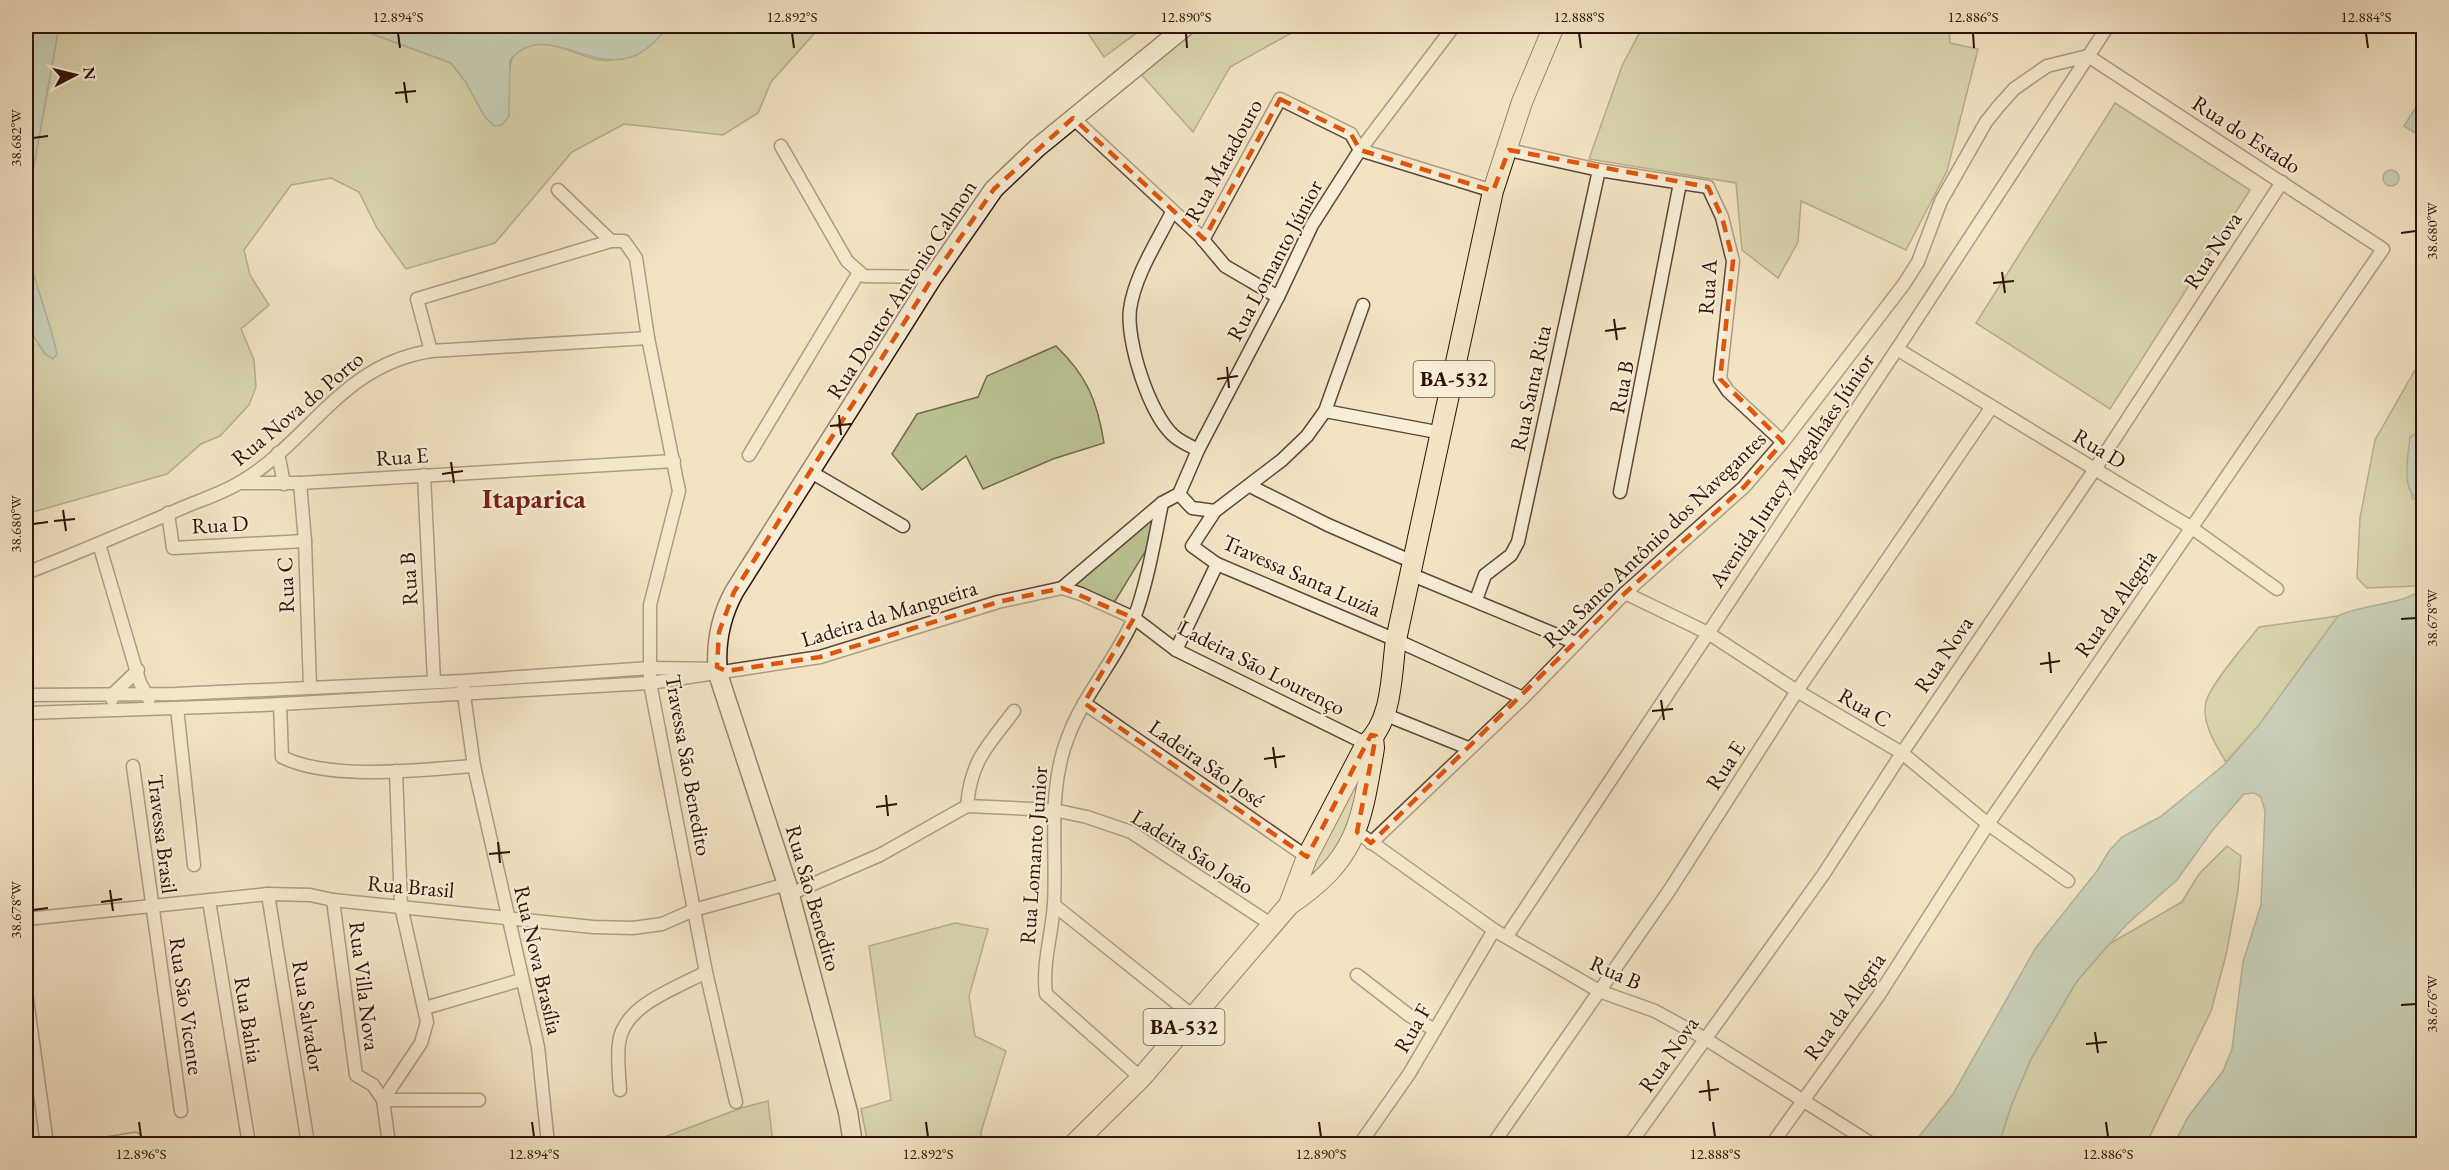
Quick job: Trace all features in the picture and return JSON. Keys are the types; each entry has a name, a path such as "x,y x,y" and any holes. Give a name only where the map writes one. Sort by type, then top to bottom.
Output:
{"main road":[{"name":"BA-532","path":"1074,1144 1141,1078 1288,905 1307,857 1386,715 1396,640 1493,191 1509,150 1522,102 1554,26"},
{"name":"BA-532","path":"1288,905 1311,890 1364,837 1371,743"}],"street":[{"name":"Rua Doutor Antonio Calmon","path":"720,671 719,632 728,603 933,277 994,189 1073,118 1186,26"},
{"name":"Rua Lomanto Júnior","path":"1179,494 1198,450 1278,297 1312,225 1360,150 1454,26"},
{"name":"Avenida Juracy Magalhães Júnior","path":"1508,936 2108,26"},
{"name":"Rua do Estado","path":"2088,56 2384,249"},
{"name":"Rua Santo Antônio dos Navegantes","path":"1364,837 1523,698 1625,593 1744,487 1783,442 1918,262 1941,201 1986,122 2014,89 2047,66 2088,56"},
{"name":"Rua Matadouro","path":"1203,240 1280,99 1351,134 1360,150"},
{"path":"1073,118 1203,240 1225,266 1278,297"},
{"path":"781,146 847,261 858,273 878,278 933,277"},
{"path":"1360,150 1493,191"},
{"name":"Rua A","path":"1509,150 1599,170 1708,187 1722,217 1732,252 1734,272 1719,371 1723,386 1783,442"},
{"name":"Rua Santa Rita","path":"1476,600 1485,576 1511,555 1518,542 1599,170"},
{"name":"Rua Nova","path":"1630,1144 1823,875 2282,182"},
{"name":"Rua B","path":"1620,492 1680,183"},
{"name":"Travessa São Benedito","path":"558,190 611,241 624,241 636,258 648,338 679,492 650,605 651,683 706,972 736,1102"},
{"path":"1172,212 1142,270 1131,306 1129,331 1156,411 1173,435 1198,450"},
{"path":"431,351 417,299 611,241"},
{"name":"Rua da Alegria","path":"1802,1101 1832,1063 1879,995 1988,824 2384,249"},
{"path":"749,455 858,273"},
{"path":"1062,588 1162,503 1179,494 1192,508 1215,511 1250,486 1299,444 1325,411 1363,305"},
{"name":"Rua Nova do Porto","path":"26,573 240,483 278,453 326,406 369,372 404,355 431,351 648,338"},
{"name":"Rua D","path":"1897,349 2192,528 2277,589"},
{"name":"Rua E","path":"1493,1144 1669,891 1797,691 1991,408"},
{"path":"1325,411 1442,434"},
{"path":"278,453 284,484"},
{"name":"Rua E","path":"240,483 284,484 674,461"},
{"path":"812,471 903,526"},
{"name":"Rua B","path":"424,475 434,681"},
{"name":"Rua C","path":"300,483 305,541 310,686"},
{"path":"1250,486 1476,600 1576,643"},
{"name":"Rua Lomanto Junior","path":"1141,1078 1046,994 1044,980 1054,905 1054,810 1059,766 1068,737 1083,703 1134,618 1162,503"},
{"name":"Travessa Santa Luzia","path":"1215,511 1192,546 1217,564 1396,640 1523,698"},
{"name":"Rua D","path":"168,513 173,548 305,541"},
{"path":"99,544 140,683 149,695 150,709"},
{"path":"1176,650 1217,564"},
{"name":"Ladeira da Mangueira","path":"720,671 820,657 998,602 1062,588"},
{"name":"Ladeira São Lourenço","path":"1062,588 1134,618 1176,650 1371,743"},
{"name":"Rua C","path":"1625,593 1708,633 1797,691 1902,753 1988,824 2068,881"},
{"path":"26,695 149,695 310,686 463,681 650,668 720,671"},
{"path":"112,710 112,695 138,670"},
{"path":"26,712 366,700 651,683 720,671"},
{"name":"Rua São Benedito","path":"720,671 789,889 848,1112 854,1144"},
{"name":"Rua Nova Brasília","path":"463,681 474,766 506,916 538,1047 548,1144"},
{"path":"365,685 366,700"},
{"path":"261,689 262,705"},
{"name":"Ladeira São José","path":"1083,703 1307,857"},
{"path":"280,704 282,757 298,765 311,768 396,771 474,766"},
{"path":"177,708 194,865"},
{"path":"967,806 969,784 977,758 1014,711"},
{"path":"1386,715 1468,748"},
{"name":"Travessa Brasil","path":"133,766 151,907"},
{"name":"Rua Villa Nova","path":"333,900 356,1075 373,1085 383,1100 421,1043 427,1022 401,906 396,771"},
{"name":"Rua Brasil","path":"26,919 268,894 310,895 333,900 506,916 593,927 633,928 662,924 694,910 789,889 880,855 967,806"},
{"name":"Ladeira São João","path":"967,806 1054,810 1087,817 1131,832 1272,925"},
{"name":"Rua B","path":"1364,837 1494,930 1508,936 1599,991 1655,1011 1704,1038 1866,1143"},
{"name":"Rua Salvador","path":"268,894 308,1144"},
{"name":"Rua Bahia","path":"209,901 249,1144"},
{"path":"1054,905 1193,1016"},
{"name":"Rua São Vicente","path":"151,907 181,1111"},
{"name":"Rua F","path":"1360,1144 1409,1074 1494,930"},
{"path":"620,1090 618,1045 627,1024 637,1011 706,972"},
{"path":"1357,975 1410,1016 1435,1030"},
{"path":"425,1008 521,980"},
{"path":"26,992 47,1144"},
{"path":"388,1144 383,1100 479,1100"},
{"path":"1772,1144 1802,1101"},
{"path":"105,1144 135,1139"}],"highlighted area":[{"path":"1280,99 1351,134 1360,150 1493,191 1509,150 1708,187 1722,217 1733,261 1720,379 1783,442 1744,487 1625,593 1371,843 1357,832 1376,736 1371,735 1307,857 1084,703 1134,618 1062,588 998,602 820,657 726,671 717,667 719,632 734,592 933,277 994,189 1073,118 1204,239"}],"green space":[{"path":"59,26 351,26 451,63 465,81 485,117 506,81 513,57 529,45 541,43 553,45 588,57 611,60 636,52 670,26 821,26 771,82 758,113 723,135 624,124 572,152 495,243 406,269 377,228 359,192 331,178 291,185 244,250 250,275 269,305 241,329 254,360 256,387 249,405 220,436 201,444 167,474 26,514 26,324 45,354 27,250 26,210"},
{"path":"1083,26 1146,26 1104,57"},
{"path":"1195,26 1304,26 1230,67 1193,132 1139,72"},
{"path":"1643,26 1949,26 1950,43 1978,49 1947,171 1906,250 1801,201 1798,242 1778,278 1742,250 1736,183 1589,159 1622,66"},
{"path":"2115,103 2250,190 2110,409 1976,323"},
{"path":"1056,346 1076,368 1089,390 1098,414 1104,443 1053,459 983,489 966,456 922,490 892,454 917,414 978,397 987,376"},
{"path":"2423,356 2423,430 2410,437 2412,498 2423,503 2423,574 2416,586 2367,588 2357,578 2360,518 2375,440"},
{"path":"1155,515 1148,547 1112,606 1074,584"},
{"path":"2338,616 2259,725 2226,762 2210,734 2205,710 2209,695 2230,664 2259,627"},
{"path":"1365,760 1362,835 1292,899"},
{"path":"2227,846 2241,856 2238,891 2226,955 2211,1011 2146,1144 1999,1144 2011,1106 2031,1059 2077,981 2109,944 2182,902 2199,874"},
{"path":"955,923 988,929 969,996 975,1036 1006,1051 981,1132 982,1144 868,1144 861,1109 891,1100 869,946"},
{"path":"768,1101 773,1144 646,1144 741,1108"}],"water":[{"path":"26,26 59,26 26,210"},
{"path":"351,26 670,26 642,52 615,60 552,45 537,45 523,49 510,60 509,116 502,125 494,126 485,117 465,81 451,63"},
{"path":"2423,96 2423,138 2404,126"},
{"path":"2388,170 2394,170 2399,178 2397,184 2388,186 2383,181 2383,175"},
{"path":"26,228 30,260 57,354 53,359 45,354 26,324"},
{"path":"2423,430 2423,503 2415,498 2411,491 2407,465 2410,437"},
{"path":"2423,587 2423,1144 2174,1144 2188,1117 2223,1071 2232,1049 2243,962 2261,905 2265,811 2261,797 2254,793 2244,794 2212,831 2177,880 2126,925 2077,981 2031,1059 2011,1106 1999,1144 1913,1144 1953,1094 2035,949 2097,871 2109,851 2122,837 2160,817 2224,765 2259,725 2338,616 2396,601 2416,593"}],"district":[{"name":"Itaparica","path":"534,498"}]}
